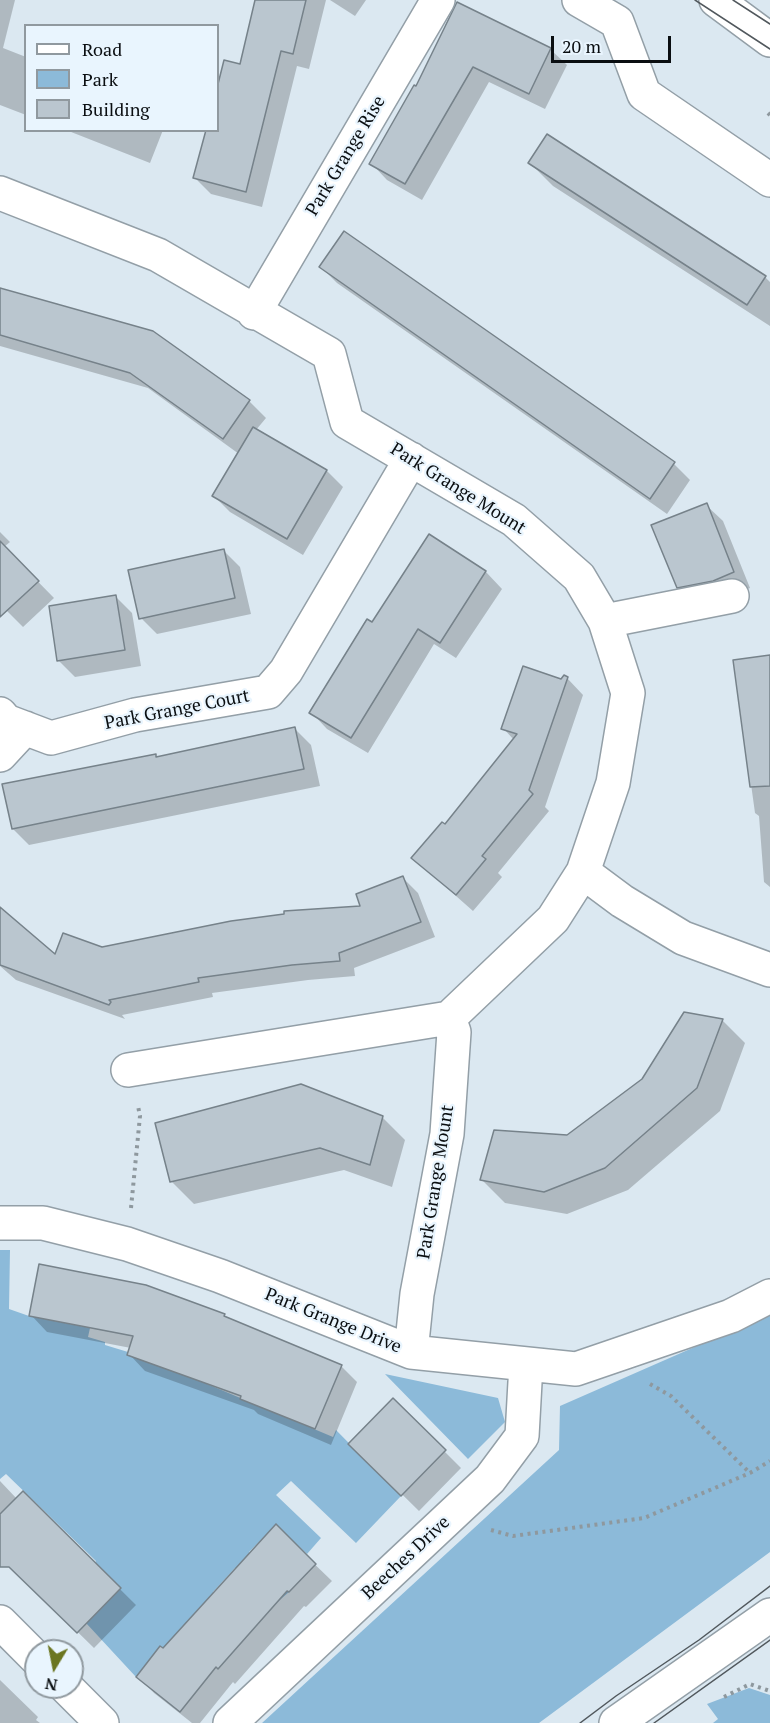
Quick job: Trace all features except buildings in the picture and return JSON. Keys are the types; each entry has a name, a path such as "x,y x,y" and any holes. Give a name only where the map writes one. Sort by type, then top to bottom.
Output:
{"street":[{"name":"Park Grange Rise","path":"254,313 438,0"},
{"path":"579,0 617,22 644,94 770,180"},
{"path":"716,0 770,40"},
{"name":"Park Grange Mount","path":"0,193 158,255 254,313 329,354 347,422 514,520 579,577 604,621 628,693 613,783 583,872 553,919 449,1018 454,1032 447,1134 417,1294 411,1352"},
{"name":"Park Grange Court","path":"12,721 51,738 135,715 268,692 286,671 411,459"},
{"path":"604,621 732,596"},
{"path":"0,755 12,721"},
{"path":"583,872 622,901 683,938 770,970"},
{"path":"129,1070 449,1018"},
{"name":"Park Grange Drive","path":"0,1223 43,1223 127,1244 220,1276 411,1352 576,1369 731,1316 770,1296"},
{"name":"Beeches Drive","path":"231,1723 490,1479 522,1436 526,1364"},
{"path":"0,1622 24,1646"},
{"path":"616,1723 767,1623"},
{"path":"78,1699 102,1723"}],"path":[{"path":"127,1244 140,1116"},
{"path":"607,1359 671,1396 750,1473"},
{"path":"448,1518 513,1536 644,1518 750,1473 770,1461"},
{"path":"717,1699 750,1684 770,1691"}],"green space":[{"path":"0,1250 10,1250 9,1309 29,1316 90,1328 88,1337 105,1342 105,1345 200,1381 333,1437 336,1430 401,1496 356,1543 291,1481 276,1495 321,1538 307,1554 276,1525 249,1552 289,1592 275,1604 235,1568 213,1592 253,1628 239,1644 199,1608 178,1632 182,1664 160,1646 136,1677 86,1623 121,1588 6,1474 0,1479"},
{"path":"770,1314 770,1552 539,1723 262,1723 559,1450 560,1406"},
{"path":"385,1374 498,1398 505,1422 468,1459"},
{"path":"749,1688 770,1695 770,1723 713,1723 718,1719 707,1704"}],"tram line":[{"path":"695,0 770,49"},
{"path":"733,0 770,24"},
{"path":"580,1723 699,1640 770,1586"},
{"path":"654,1723 770,1640"}]}
